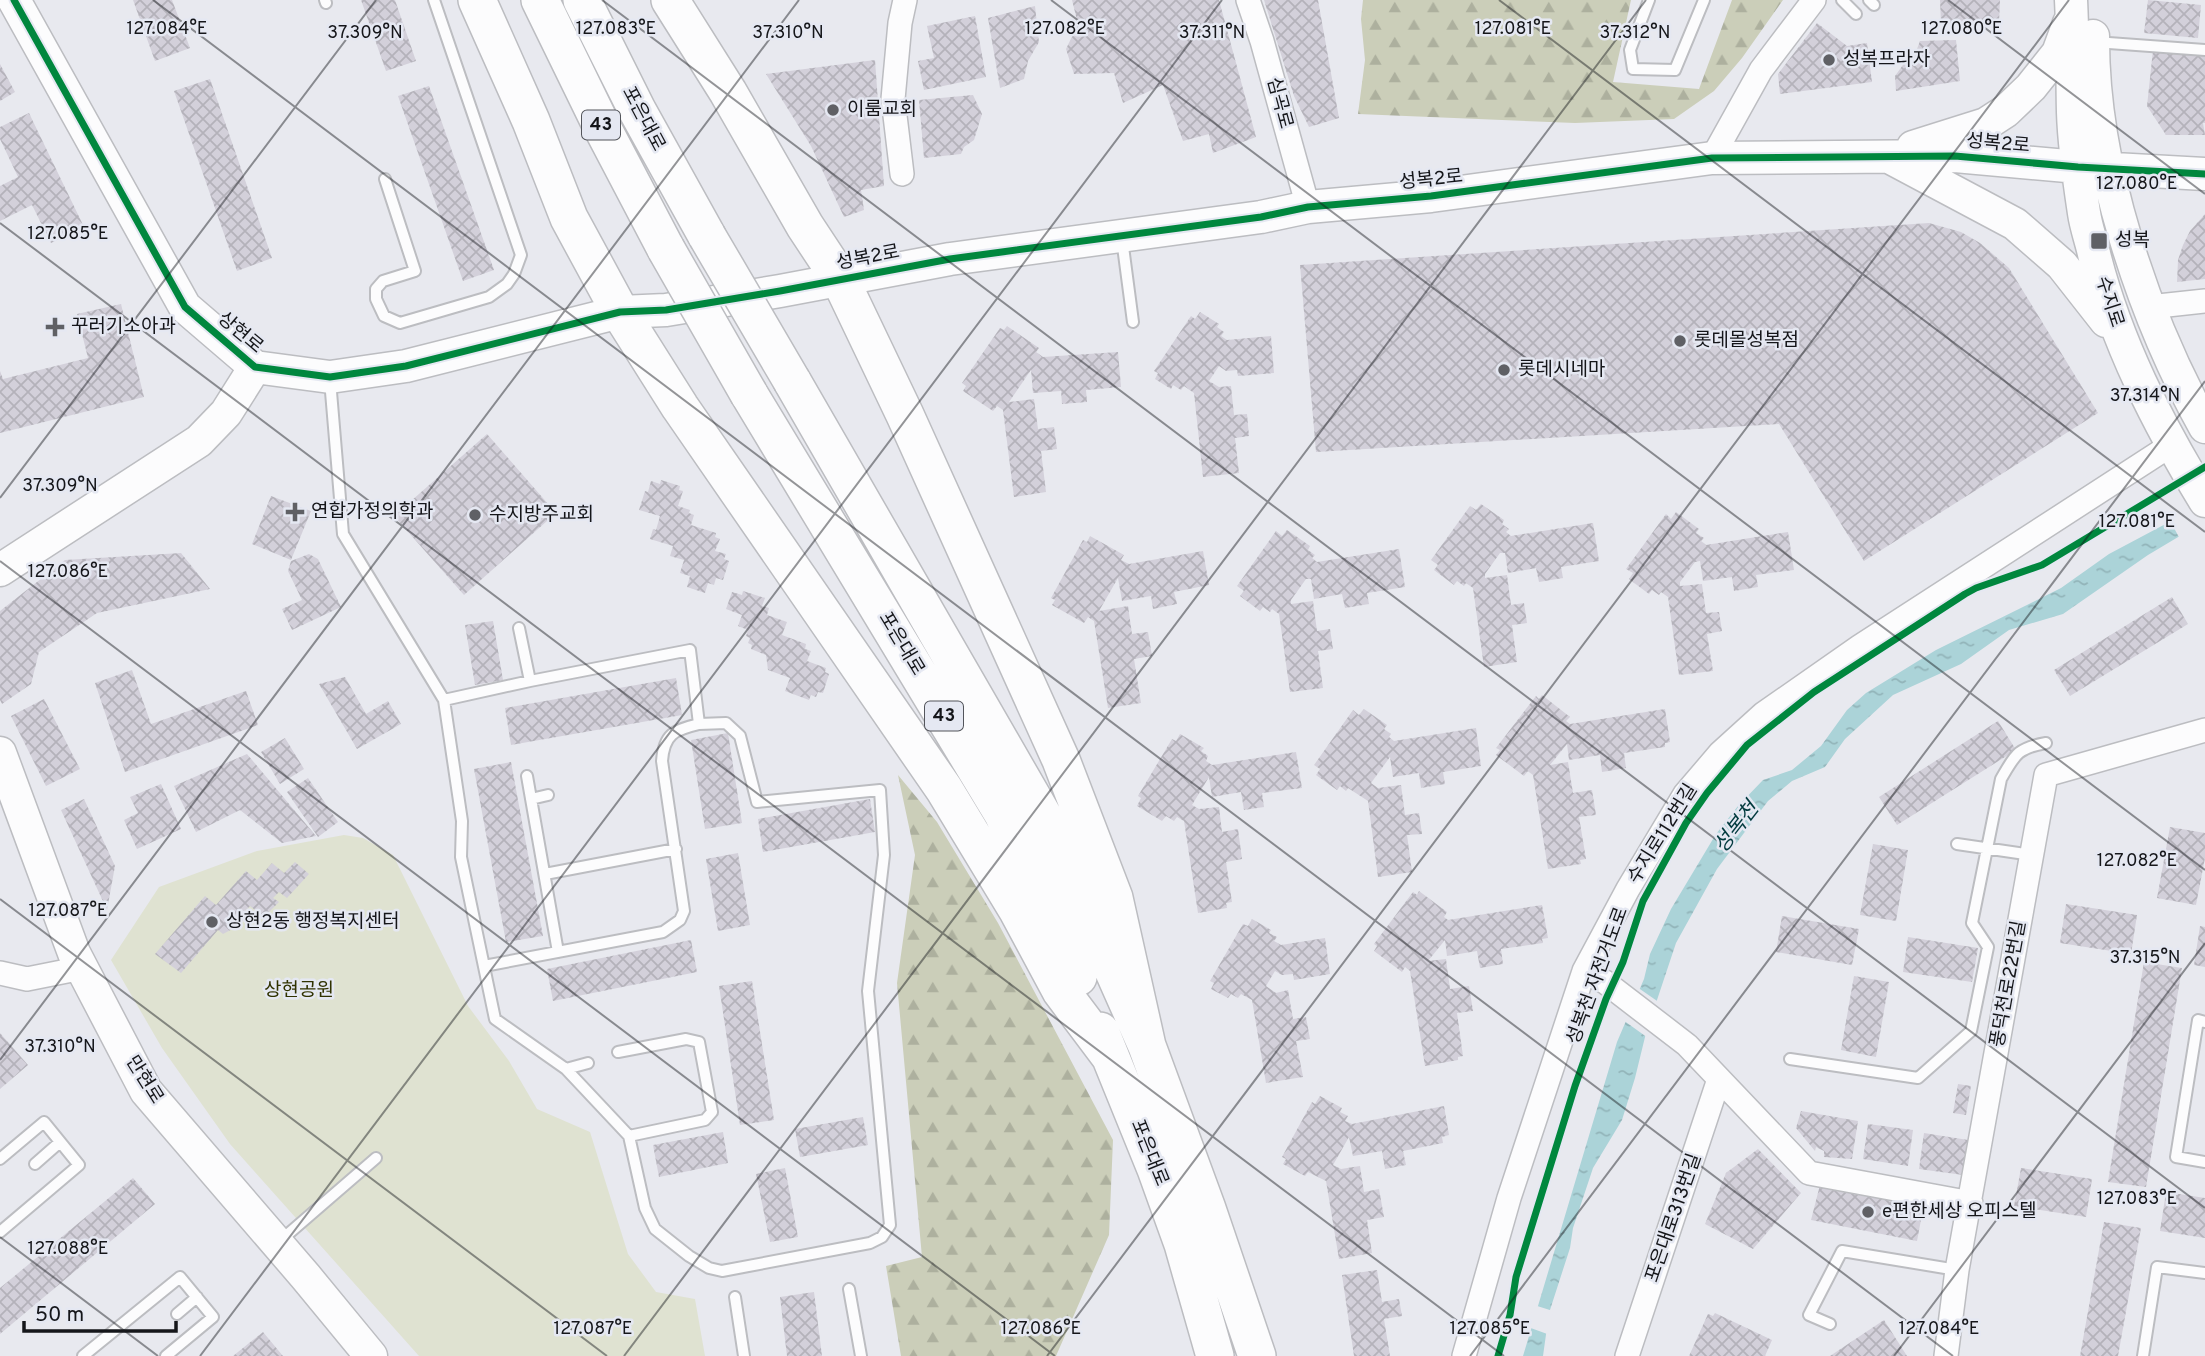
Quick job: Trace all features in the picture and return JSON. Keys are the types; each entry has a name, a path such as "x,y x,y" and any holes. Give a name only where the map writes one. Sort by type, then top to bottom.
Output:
{"main road":[{"path":"477,0 531,121 569,218 620,312 688,418 944,789 1018,911 1061,991 1109,1055"},
{"name":"포은대로","path":"540,0 666,249 749,394 1003,814 1057,926 1156,1169 1183,1244 1215,1356"},
{"name":"포은대로","path":"582,0 707,236 1050,828 1147,1046 1257,1356"},
{"path":"670,0 728,92 805,226 840,279 905,415 1061,760 1114,898 1147,1046"},
{"path":"1207,1209 1253,1276 1282,1356"}],"street":[{"name":"상현로","path":"14,0 185,307 254,368 330,377 406,366 620,312 666,310"},
{"path":"902,174 893,99 900,23 905,0"},
{"name":"심곡로","path":"1248,0 1308,207"},
{"path":"1712,158 1761,70 1814,0"},
{"path":"1887,156 1986,124 2006,111 2031,87 2058,52 2079,5"},
{"name":"수지로","path":"2079,5 2093,41 2098,116 2093,168 2084,216 2122,342 2177,455 2205,501"},
{"name":"수지로","path":"2079,5 2073,113 2149,307 2184,389 2205,427"},
{"path":"1887,156 1999,215 2030,235 2062,265 2122,342"},
{"name":"성복2로","path":"666,310 950,258 1261,217 1308,207 1431,196 1712,158 1955,156 2205,174"},
{"path":"2149,307 2205,301"},
{"path":"0,570 199,441 226,413 254,368"},
{"name":"수지로112번길","path":"1464,1356 1509,1198 1628,889 1685,794 1720,753 1763,714 1859,647 2177,455"},
{"name":"풍덕천로22번길","path":"1946,1356 1957,1270 2046,775 2205,730"},
{"name":"만현로","path":"0,753 74,953 146,1091 371,1356"},
{"path":"0,973 27,979 82,968"},
{"path":"1595,976 1687,1045 1809,1173 1971,1203"},
{"name":"포은대로313번길","path":"1627,1356 1719,1079"}],"lane":[{"path":"415,271 383,281 376,289 380,309 391,321 400,323 498,293 514,274 521,255 435,0"},
{"path":"1648,0 1630,50 1633,69 1675,70 1704,0"},
{"path":"1842,0 1856,14"},
{"path":"2093,41 2205,50"},
{"path":"385,179 420,284"},
{"path":"1122,236 1133,322"},
{"path":"330,377 343,534 444,700 462,821 461,857 495,1019 566,1069 629,1136 645,1208 656,1228 689,1256 709,1268 730,1269 870,1243 882,1237 890,1225 868,990 884,855 880,790 757,802 740,736 726,723 684,727 672,734 663,744 662,761 684,911 672,926 663,932 484,966"},
{"path":"519,628 530,681"},
{"path":"444,700 690,650 699,724"},
{"path":"1790,1059 1918,1078 1972,1031 1988,947 1972,923 2001,779 2011,760 2025,747 2046,743"},
{"path":"527,776 558,952"},
{"path":"531,799 548,795"},
{"path":"1957,844 2032,855"},
{"path":"545,874 676,849"},
{"path":"2205,1022 2198,1020 2176,1157 2205,1162"},
{"path":"618,1052 687,1038 699,1042 712,1112 705,1120 629,1136"},
{"path":"2192,1058 2205,1060"},
{"path":"566,1069 588,1063"},
{"path":"0,1160 44,1122 79,1165 0,1232"},
{"path":"35,1164 60,1142"},
{"path":"277,1243 376,1158"},
{"path":"1830,1324 1809,1315 1842,1251 1957,1270"},
{"path":"2143,1356 2157,1267 2205,1273"},
{"path":"83,1356 180,1277 213,1317 166,1356"},
{"path":"849,1289 861,1356"},
{"path":"177,1314 197,1297"},
{"path":"735,1297 744,1356"}],"green space":[{"path":"1363,0 1631,0 1613,82 1699,89 1732,0 1783,0 1742,58 1714,91 1674,119 1575,123 1358,114 1365,60 1361,19"},
{"path":"898,775 937,822 998,923 1113,1140 1109,1235 1056,1356 901,1356 886,1266 922,1257 897,983 915,855"},
{"name":"상현공원","path":"344,835 363,838 393,855 468,1006 509,1061 537,1109 590,1132 628,1254 656,1292 695,1299 705,1356 419,1356 230,1144 162,1048 111,960 159,887 257,851"}],"water":[{"name":"성복천","path":"2205,503 2205,521 2148,555 2063,614 2009,630 1961,664 1893,695 1845,739 1825,767 1792,781 1768,801 1717,869 1676,943 1646,1033 1622,1120 1593,1168 1573,1228 1570,1248 1549,1313 1543,1356 1523,1356 1617,1042 1644,979 1650,954 1671,909 1716,834 1738,806 1763,780 1792,770 1821,746 1847,710 1866,693 1936,650 2061,588 2109,554"}],"pier":[{"path":"2205,499 2205,525 2180,539 2169,519"},
{"path":"1637,987 1660,1003 1648,1038 1623,1020"},
{"path":"1534,1305 1553,1311 1550,1335 1528,1327"}],"building":[{"path":"133,0 172,0 190,48 155,61"},
{"path":"361,0 395,0 416,61 386,71"},
{"path":"1072,0 1219,0 1256,137 1213,153 1209,134 1183,141 1163,85 1123,103 1114,73 1074,74 1066,49 1078,24"},
{"path":"1264,0 1318,0 1339,118 1309,127 1294,96"},
{"path":"1940,0 2000,0 1999,23 1941,24"},
{"path":"2148,0 2201,5 2198,38 2144,33"},
{"path":"1035,6 1039,42 1028,61 1024,79 1000,88 988,18"},
{"path":"975,16 986,77 924,90 918,61 934,58 927,26"},
{"name":"성복프라자","path":"1817,23 1847,46 1867,43 1872,82 1780,94 1778,74"},
{"path":"1956,40 1960,81 1896,91 1895,76 1905,62 1914,57 1920,41"},
{"path":"2153,50 2205,56 2205,135 2166,135 2147,106"},
{"name":"이룸교회","path":"875,60 884,186 861,190 864,210 844,217 811,146 766,74"},
{"path":"0,64 15,92 0,101"},
{"path":"210,79 272,258 237,271 174,91"},
{"path":"429,86 494,270 463,281 398,96"},
{"path":"973,95 982,114 974,140 964,147 961,154 924,158 919,100"},
{"path":"29,113 84,227 51,243 32,205 0,221 0,186 18,177 0,139 0,127"},
{"path":"2205,214 2205,279 2177,282 2178,260 2183,245 2190,231"},
{"name":"롯데몰성복점","path":"1929,223 1961,232 1980,243 2009,268 2098,413 1864,561 1779,424 1316,452 1300,265"},
{"path":"121,304 144,397 0,433 0,371 3,379 88,358 77,314"},
{"path":"1200,312 1219,324 1217,327 1224,332 1221,336 1227,340 1271,336 1274,373 1238,376 1237,370 1226,371 1219,366 1209,381 1219,387 1231,386 1234,415 1247,414 1249,436 1235,438 1239,473 1203,477 1194,393 1184,386 1181,390 1173,385 1171,389 1155,379 1158,373 1154,371 1191,316 1195,319"},
{"path":"1007,326 1039,348 1036,352 1043,357 1118,352 1121,387 1086,390 1087,402 1062,404 1061,391 1033,393 1031,370 1009,402 1034,399 1038,429 1054,427 1057,449 1041,451 1046,492 1014,497 1003,410 997,406 993,411 963,391 966,386 962,383 1000,328 1004,330"},
{"name":"수지방주교회","path":"487,434 556,513 464,595 394,516"},
{"path":"661,480 680,486 679,490 683,491 678,506 690,510 689,513 694,515 691,525 716,533 715,537 720,539 715,551 726,554 724,559 729,561 723,580 716,578 714,585 708,583 705,593 687,587 690,576 680,573 684,560 670,556 673,546 650,539 660,516 639,510 651,481 660,484"},
{"path":"271,496 311,511 291,560 252,544"},
{"path":"1481,504 1504,520 1502,524 1509,529 1506,532 1511,536 1593,523 1599,561 1561,567 1563,578 1539,582 1536,568 1508,573 1505,553 1500,553 1485,578 1507,575 1511,605 1524,603 1527,623 1512,625 1517,662 1484,667 1473,588 1457,581 1454,585 1434,570 1438,565 1431,560 1470,506 1476,510"},
{"path":"1676,512 1699,529 1696,533 1704,538 1701,541 1706,545 1788,532 1794,570 1756,575 1758,587 1734,591 1732,577 1703,581 1700,561 1695,562 1680,582 1680,586 1702,584 1706,613 1719,612 1722,631 1707,634 1713,671 1679,675 1668,597 1652,590 1649,594 1629,579 1633,573 1626,569 1666,514 1671,519"},
{"path":"1287,530 1310,546 1308,550 1315,555 1312,558 1317,562 1399,549 1405,587 1367,593 1369,604 1345,608 1342,594 1314,599 1311,579 1306,579 1291,600 1291,604 1313,601 1317,631 1330,629 1333,649 1318,651 1323,688 1290,692 1279,614 1263,607 1260,611 1240,596 1244,591 1237,586 1276,531 1282,536"},
{"path":"1090,536 1124,555 1121,560 1129,564 1203,551 1209,585 1174,592 1177,604 1153,609 1151,596 1122,601 1118,578 1099,611 1128,606 1132,634 1148,632 1152,656 1134,659 1141,703 1108,708 1094,621 1088,617 1084,623 1052,605 1055,600 1051,598 1083,540 1087,542"},
{"path":"181,553 210,589 97,613 39,652 31,684 2,704 0,611 65,560"},
{"path":"309,554 318,559 341,607 292,630 282,609 302,600 288,571 291,561"},
{"path":"743,591 765,598 762,606 769,608 767,615 787,622 782,635 806,644 805,649 811,651 807,661 826,668 825,672 829,674 823,693 818,692 816,697 811,695 809,700 785,691 790,678 768,670 766,655 751,649 752,645 748,643 750,638 746,636 748,630 738,626 742,615 726,609 732,592 742,595"},
{"path":"2172,597 2188,624 2070,696 2054,670"},
{"path":"493,621 503,680 475,685 465,625"},
{"path":"132,670 151,724 246,691 258,725 125,772 95,683"},
{"path":"345,677 366,714 388,701 401,724 357,749 319,684"},
{"path":"676,678 682,715 511,745 505,708"},
{"path":"1542,695 1570,717 1566,721 1570,724 1665,709 1670,742 1665,743 1665,747 1624,753 1626,768 1602,772 1600,755 1569,760 1567,744 1550,765 1568,762 1573,793 1592,790 1596,815 1579,817 1586,859 1580,860 1581,864 1548,869 1533,775 1528,771 1524,776 1496,755 1500,750 1496,748 1536,696 1539,699"},
{"path":"44,699 80,769 46,786 11,716"},
{"path":"1364,709 1387,725 1384,729 1391,734 1389,737 1394,741 1476,728 1481,766 1443,772 1445,784 1421,788 1419,773 1393,777 1390,757 1371,783 1378,788 1401,785 1405,815 1419,813 1422,834 1407,835 1412,872 1378,877 1368,801 1348,788 1346,791 1340,786 1337,790 1316,775 1320,769 1314,765 1353,710 1359,715"},
{"path":"1998,721 2016,750 1897,825 1879,797"},
{"path":"728,733 742,823 705,829 691,740"},
{"path":"1180,734 1204,748 1201,751 1208,756 1206,761 1212,765 1296,752 1302,788 1262,793 1264,807 1244,810 1241,792 1212,797 1209,777 1192,805 1199,809 1219,807 1222,832 1238,829 1242,859 1226,862 1232,902 1226,903 1227,908 1198,913 1184,821 1177,817 1174,821 1166,816 1162,821 1137,806 1141,798 1138,796 1172,739 1176,741"},
{"path":"285,738 304,769 280,784 261,752"},
{"path":"247,754 316,836 282,843 240,810 196,832 174,786"},
{"path":"511,762 543,936 506,942 474,769"},
{"path":"308,778 338,822 318,837 287,792"},
{"path":"161,784 181,829 137,849 124,820 138,813 130,797"},
{"path":"84,799 115,866 107,910 61,810"},
{"path":"870,799 875,832 763,852 758,819"},
{"path":"2170,827 2205,833 2205,858 2196,905 2157,898"},
{"path":"1873,844 1908,850 1896,921 1860,915"},
{"path":"738,853 750,925 718,931 706,859"},
{"name":"상현2동 행정복지센터","path":"295,862 309,874 287,898 279,892 273,898 279,902 264,917 250,906 243,913 247,917 238,926 223,934 218,930 181,973 155,954 205,896 216,905 246,871 257,880 272,863 284,873"},
{"path":"1419,891 1447,912 1444,917 1448,920 1542,905 1548,938 1542,939 1543,943 1501,949 1503,964 1480,968 1477,951 1447,956 1445,940 1428,961 1446,959 1450,989 1469,986 1473,1011 1457,1013 1463,1056 1458,1057 1458,1060 1425,1066 1410,971 1405,967 1402,972 1374,951 1377,946 1374,944 1413,892 1417,895"},
{"path":"2066,904 2137,915 2131,954 2060,943"},
{"path":"1782,916 1859,929 1852,965 1776,952"},
{"path":"1252,919 1271,930 1269,933 1277,937 1274,941 1281,945 1325,938 1330,974 1294,980 1293,974 1282,975 1275,971 1266,986 1276,993 1288,990 1293,1019 1306,1017 1310,1039 1296,1041 1303,1077 1266,1083 1252,1000 1241,994 1238,998 1231,994 1228,998 1211,989 1214,983 1210,981 1243,924 1248,926"},
{"path":"2200,926 2205,927 2205,967 2194,965"},
{"path":"1908,937 1978,948 1972,982 1903,972"},
{"path":"691,940 697,972 553,1001 547,969"},
{"path":"2144,962 2182,968 2146,1187 2108,1182"},
{"path":"1854,976 1889,982 1876,1057 1841,1050"},
{"path":"752,981 774,1120 740,1125 719,986"},
{"path":"0,1033 28,1065 0,1089"},
{"path":"1958,1084 1971,1086 1966,1115 1953,1113"},
{"path":"1320,1096 1342,1108 1340,1112 1348,1116 1345,1121 1352,1124 1444,1106 1449,1135 1442,1137 1443,1143 1403,1151 1406,1165 1385,1169 1382,1151 1353,1156 1349,1137 1333,1165 1341,1169 1360,1166 1364,1192 1379,1189 1384,1217 1367,1220 1372,1253 1339,1259 1326,1181 1308,1172 1305,1176 1283,1164 1286,1159 1282,1157 1312,1102 1315,1104"},
{"path":"1801,1111 1858,1121 1852,1159 1824,1157 1824,1151 1816,1147 1815,1151 1796,1128"},
{"path":"863,1117 868,1145 800,1157 795,1129"},
{"path":"1868,1124 1913,1130 1908,1166 1863,1159"},
{"path":"723,1132 728,1163 659,1177 653,1145"},
{"path":"1924,1133 1968,1140 1963,1175 1919,1169"},
{"path":"1758,1149 1801,1193 1753,1249 1705,1224 1726,1173"},
{"path":"785,1168 798,1237 770,1242 756,1174"},
{"path":"2021,1168 2092,1179 2086,1217 2014,1206"},
{"path":"133,1178 155,1204 0,1334 0,1288"},
{"name":"e편한세상 오피스텔","path":"1821,1181 1924,1204 1917,1241 1811,1220"},
{"path":"2166,1192 2205,1198 2205,1238 2160,1231"},
{"path":"2104,1222 2141,1228 2118,1356 2080,1356"},
{"path":"1377,1270 1382,1302 1399,1299 1402,1316 1384,1319 1390,1356 1354,1356 1342,1275"},
{"path":"814,1292 822,1356 787,1356 780,1297"},
{"path":"1715,1313 1772,1340 1765,1356 1689,1356 1708,1314 1713,1316"},
{"path":"1884,1320 1907,1356 1830,1356"},
{"path":"263,1332 283,1356 233,1356"}],"cycle path":[{"path":"14,0 185,307 255,367 330,377 406,366 620,312 666,310 950,259 1261,217 1308,207 1431,196 1712,158 1955,156 2078,167 2205,174"},
{"name":"성복천 자전거도로","path":"1498,1356 1510,1315 1516,1277 1575,1086 1606,999 1623,962 1643,901 1686,823 1707,793 1747,745 1814,692 1965,594 2042,565 2205,467"}],"place":[{"name":"성복프라자","path":"1829,60"},
{"name":"이룸교회","path":"833,110"},
{"name":"성복","path":"2099,241"},
{"name":"꾸러기소아과","path":"55,327"},
{"name":"롯데몰성복점","path":"1680,341"},
{"name":"롯데시네마","path":"1504,370"},
{"name":"연합가정의학과","path":"295,512"},
{"name":"수지방주교회","path":"475,515"},
{"name":"상현2동 행정복지센터","path":"212,922"},
{"name":"e편한세상 오피스텔","path":"1868,1212"}]}
